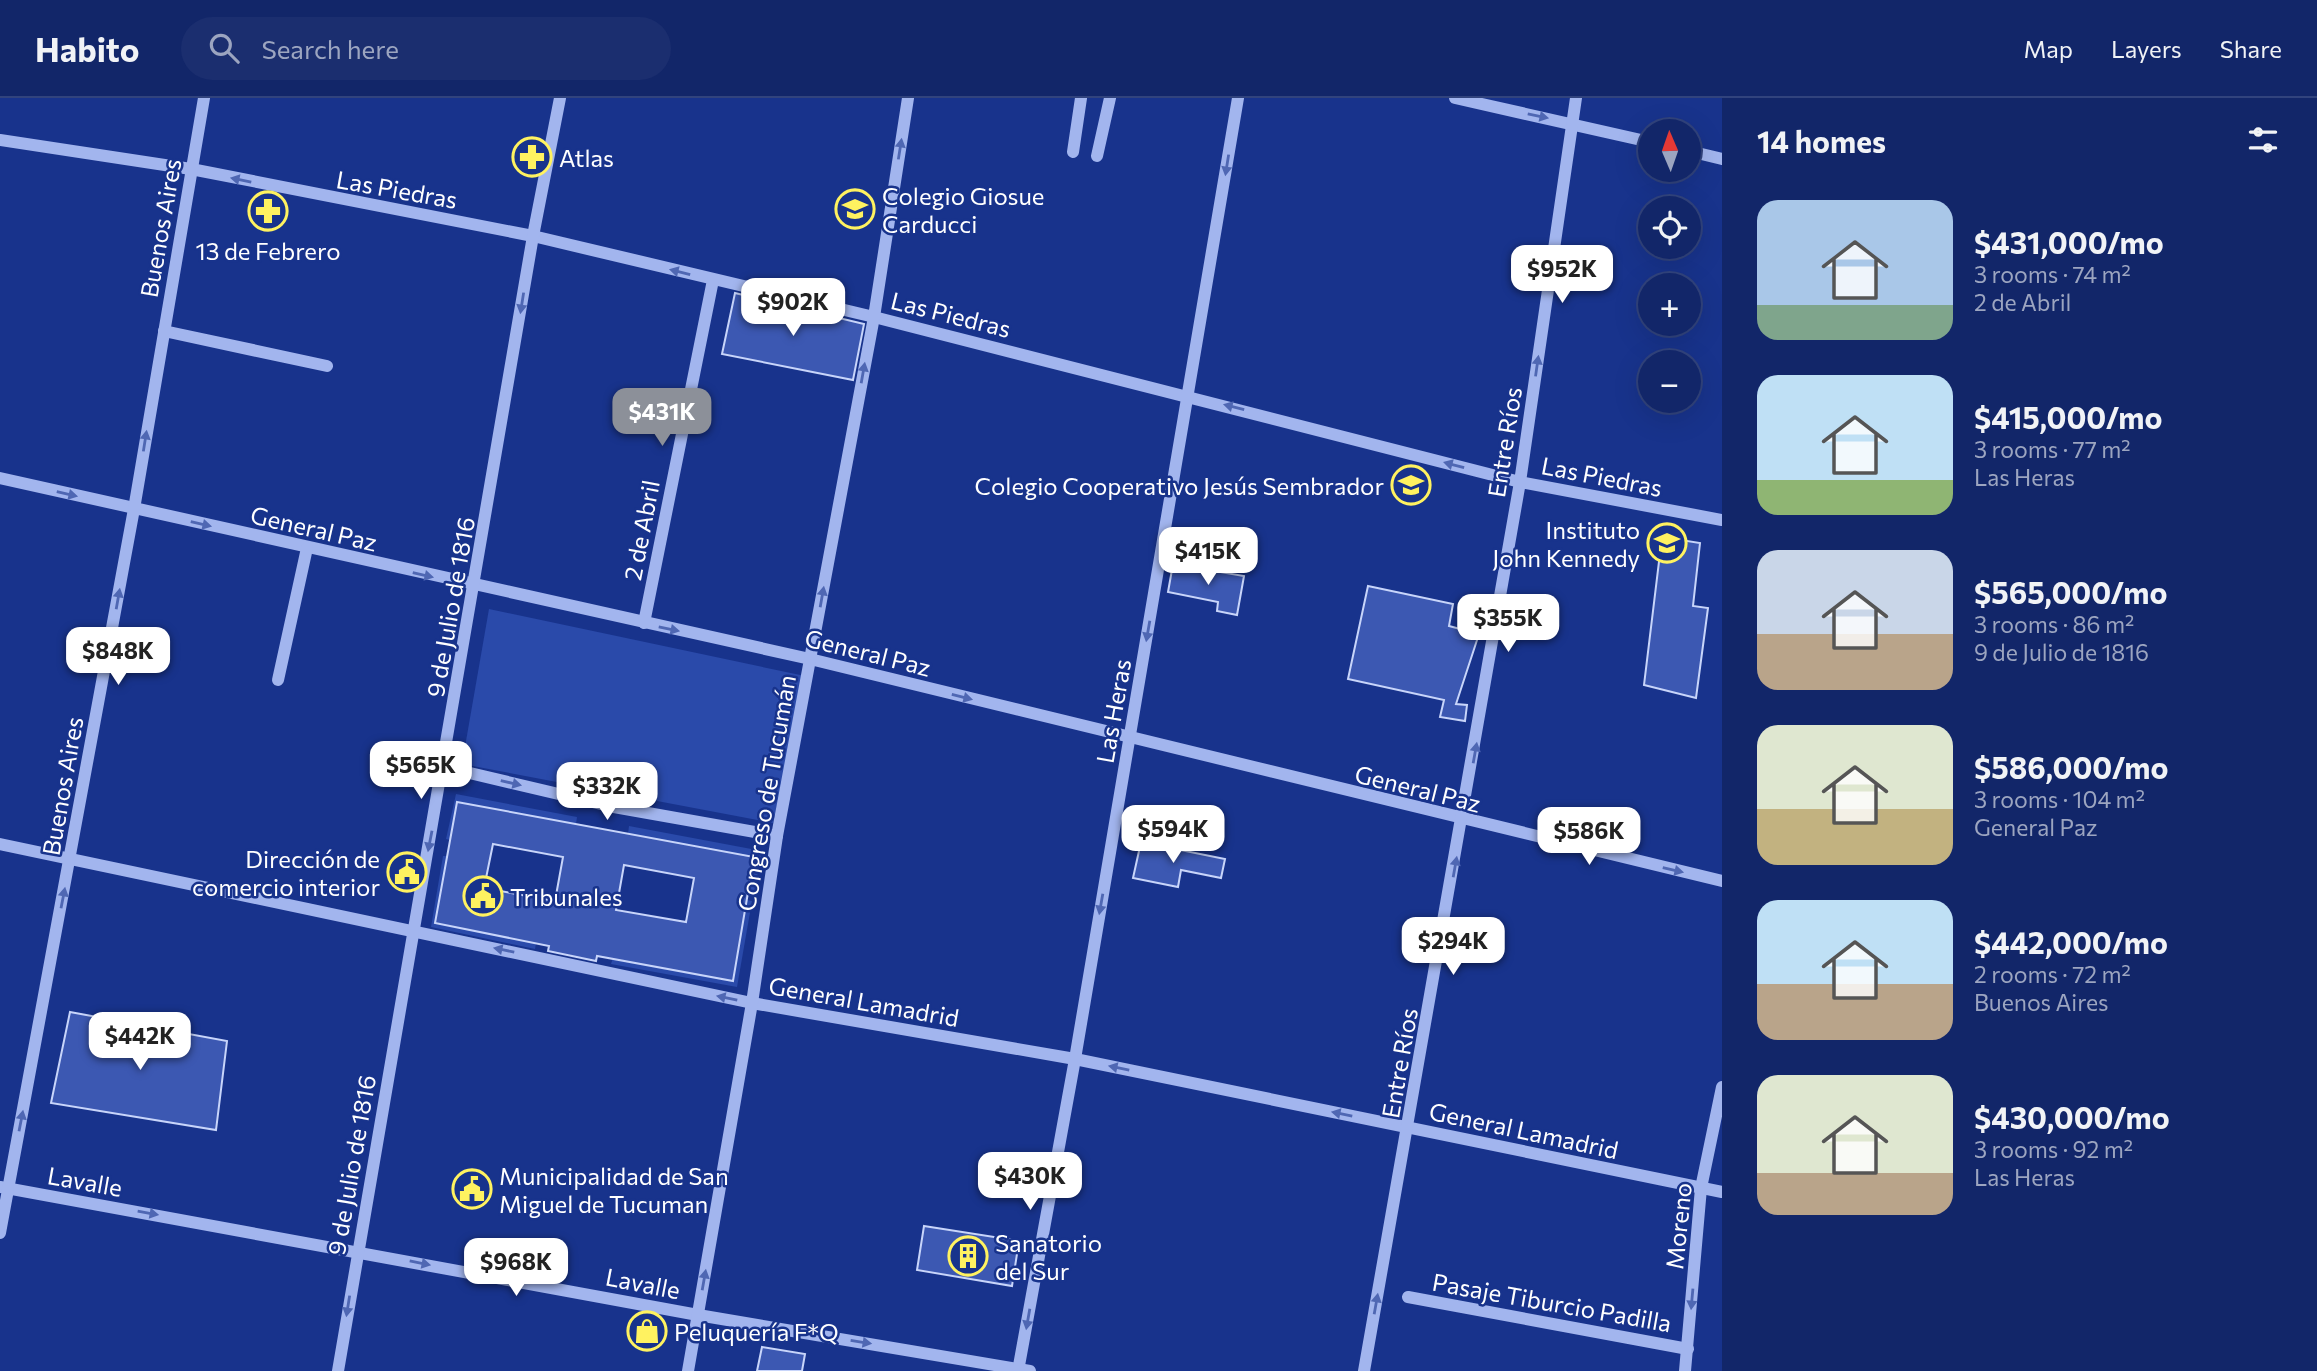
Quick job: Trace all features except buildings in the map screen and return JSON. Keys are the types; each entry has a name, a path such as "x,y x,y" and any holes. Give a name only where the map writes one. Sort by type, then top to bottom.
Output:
{"street":[{"name":"Buenos Aires","path":"0,1233 4,1188 70,858 134,509 204,98"},
{"name":"9 de Julio de 1816","path":"338,1371 475,587 533,236 560,98"},
{"name":"Congreso de Tucumán","path":"688,1371 752,1003 777,836 874,317 908,98"},
{"path":"1073,152 1081,98"},
{"path":"1097,156 1110,98"},
{"name":"Las Heras","path":"1022,1370 1238,98"},
{"path":"1455,98 1638,139"},
{"name":"Entre Ríos","path":"1364,1371 1463,820 1520,482 1576,98"},
{"name":"Las Piedras","path":"0,141 191,169 533,236 874,317 1520,482 1722,520"},
{"path":"1701,154 1722,159"},
{"name":"2 de Abril","path":"644,623 713,280"},
{"path":"164,331 327,366"},
{"name":"General Paz","path":"0,478 475,587 810,659 1129,739 1722,881"},
{"path":"278,680 307,548"},
{"path":"444,767 614,807 777,836"},
{"name":"General Lamadrid","path":"0,844 752,1003 1075,1059 1722,1192"},
{"name":"Moreno","path":"1685,1371 1701,1188 1722,1087"},
{"name":"Lavalle","path":"4,1188 698,1315 1022,1370"},
{"name":"Pasaje Tiburcio Padilla","path":"1408,1297 1688,1349"}],"shaded area":[{"path":"489,609 805,676 773,823 462,764"},
{"path":"456,794 577,817 576,824 457,802 450,840 446,839"},
{"path":"629,826 762,851 754,893 748,891 754,857 628,834"},
{"path":"443,856 447,856 435,923 536,943 535,949 431,927"},
{"path":"747,900 752,901 737,987 611,964 613,958"}],"place":[{"name":"Atlas","path":"532,157"},
{"name":"Colegio Giosue Carducci","path":"855,209"},
{"name":"13 de Febrero","path":"268,211"},
{"name":"Colegio Cooperativo Jesús Sembrador","path":"1411,485"},
{"name":"Instituto John Kennedy","path":"1667,543"},
{"name":"Dirección de comercio interior","path":"407,872"},
{"name":"Tribunales","path":"483,896"},
{"name":"Municipalidad de San Miguel de Tucuman","path":"472,1189"},
{"name":"Sanatorio del Sur","path":"968,1256"},
{"name":"Peluquería F*Q","path":"647,1331"}]}
